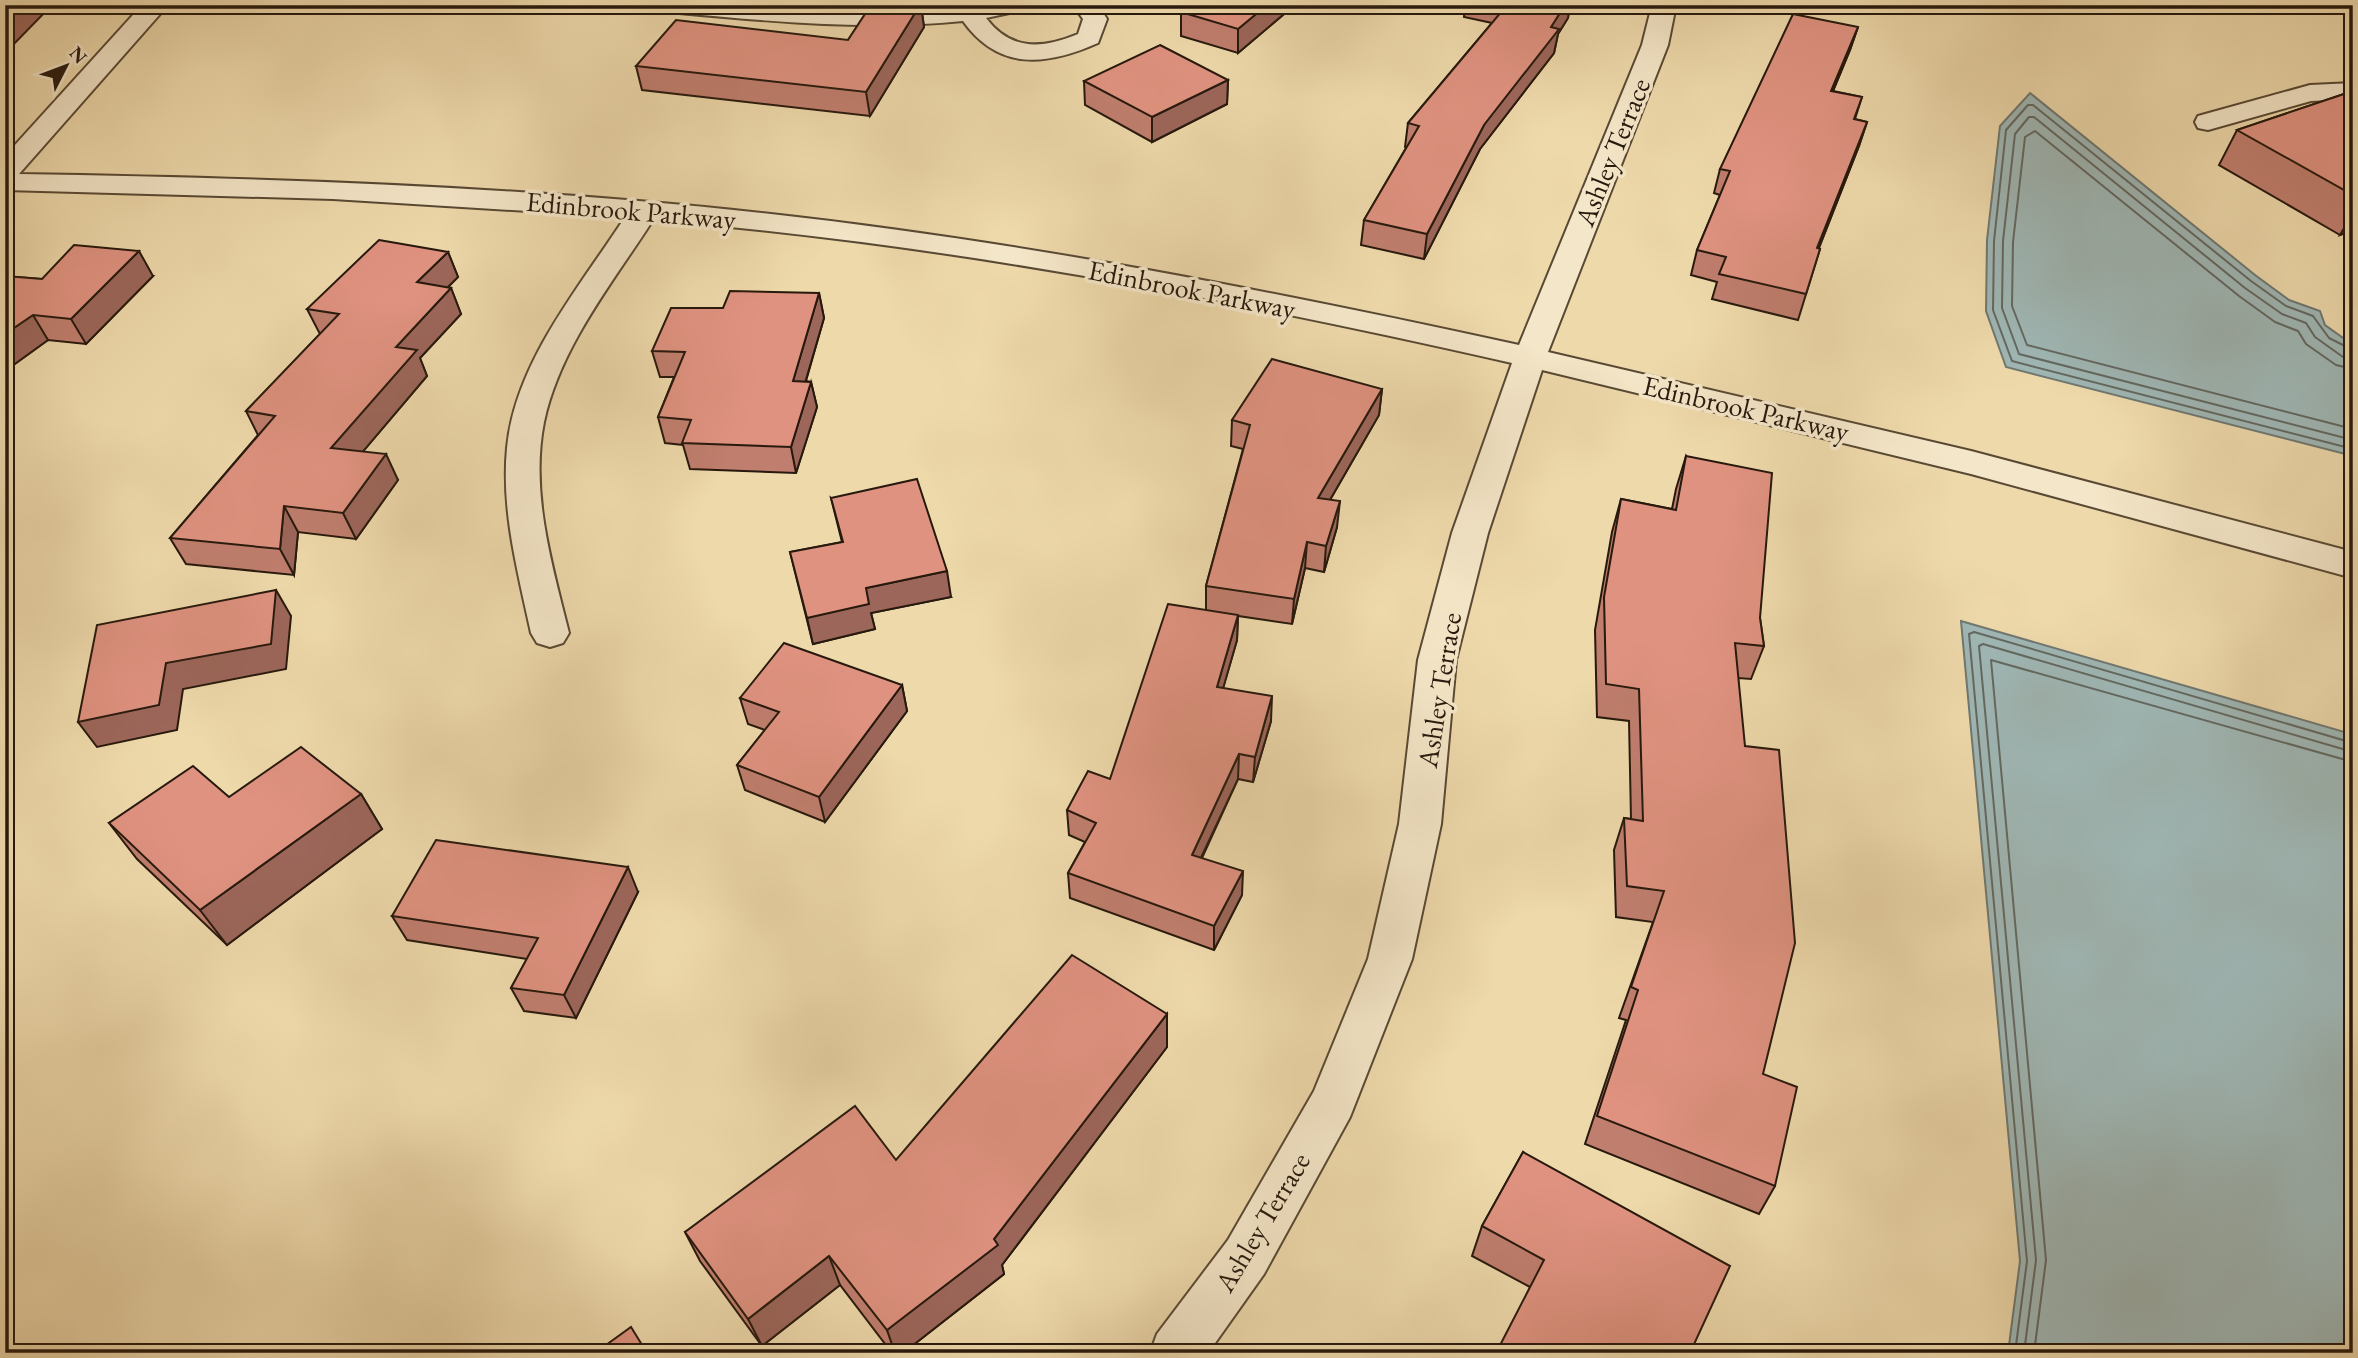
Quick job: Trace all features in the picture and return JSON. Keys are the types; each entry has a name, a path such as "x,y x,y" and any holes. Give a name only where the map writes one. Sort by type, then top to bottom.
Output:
{"street":[{"path":"5,173 156,5"},
{"path":"669,5 839,19 906,20 971,14 1015,5"},
{"path":"971,14 990,39 1013,51 1062,51 1089,38 1095,19 1084,5"},
{"name":"Ashley Terrace","path":"1176,1353 1246,1257 1333,1102 1390,959 1419,824 1437,660 1470,533 1530,358 1655,45 1664,5"},
{"path":"2208,122 2310,93 2353,91"},
{"name":"Edinbrook Parkway","path":"5,182 386,192 519,199 876,236 1107,272 1530,358 2011,472 2353,565"},
{"path":"550,633 530,542 524,479 528,422 545,372 644,211"}],"water":[{"path":"2030,93 2255,275 2289,300 2320,311 2325,325 2353,345 2353,456 2006,367 1986,311 1987,240 2000,126"},
{"path":"1961,621 2348,733 2353,741 2353,1353 2008,1353 2020,1261"}],"building":[{"path":"5,5 16,5 5,16"},
{"path":"871,5 920,5 866,92 636,66 676,20 848,40"},
{"path":"1190,5 1267,5 1238,29 1181,12"},
{"path":"1507,5 1565,5 1551,27 1559,29 1484,125 1427,234 1364,220 1419,126 1408,123"},
{"path":"1793,14 1858,27 1831,91 1862,97 1854,119 1867,122 1817,248 1820,249 1806,294 1719,274 1726,257 1697,250 1730,171 1720,169"},
{"path":"1160,45 1228,80 1152,117 1084,81"},
{"path":"2353,91 2353,195 2237,130"},
{"path":"379,240 448,252 417,282 451,288 396,347 417,350 331,448 386,454 343,513 284,506 280,549 170,538 275,416 246,411 339,314 307,309"},
{"path":"74,245 139,251 71,319 33,315 5,334 5,276 42,279"},
{"path":"730,291 819,293 793,381 811,382 791,447 682,443 691,420 658,417 685,352 652,351 671,308 723,308"},
{"path":"1272,359 1382,389 1318,498 1340,501 1326,546 1307,542 1294,599 1206,586 1250,425 1232,420"},
{"path":"1686,456 1772,473 1760,618 1764,646 1735,643 1745,746 1779,750 1795,943 1763,1074 1797,1087 1775,1186 1597,1116 1638,990 1631,987 1664,891 1627,886 1624,818 1643,821 1639,689 1606,684 1604,597 1621,499 1676,510"},
{"path":"917,479 947,571 866,588 869,604 807,618 790,552 843,542 831,498"},
{"path":"276,590 271,644 166,663 159,705 78,722 97,625"},
{"path":"1168,604 1238,615 1217,687 1272,696 1255,757 1239,754 1192,855 1243,871 1214,926 1068,873 1096,823 1067,810 1088,771 1110,779"},
{"path":"784,643 902,685 819,797 737,765 779,712 740,698"},
{"path":"301,747 361,794 200,910 109,823 193,766 229,797"},
{"path":"436,840 628,867 564,995 511,988 538,938 392,916"},
{"path":"1072,955 1167,1014 994,1239 998,1245 887,1330 829,1256 748,1319 685,1232 855,1106 896,1160"},
{"path":"1523,1152 1730,1266 1690,1353 1496,1353 1544,1260 1482,1226"},
{"path":"631,1327 647,1353 595,1353"}]}
